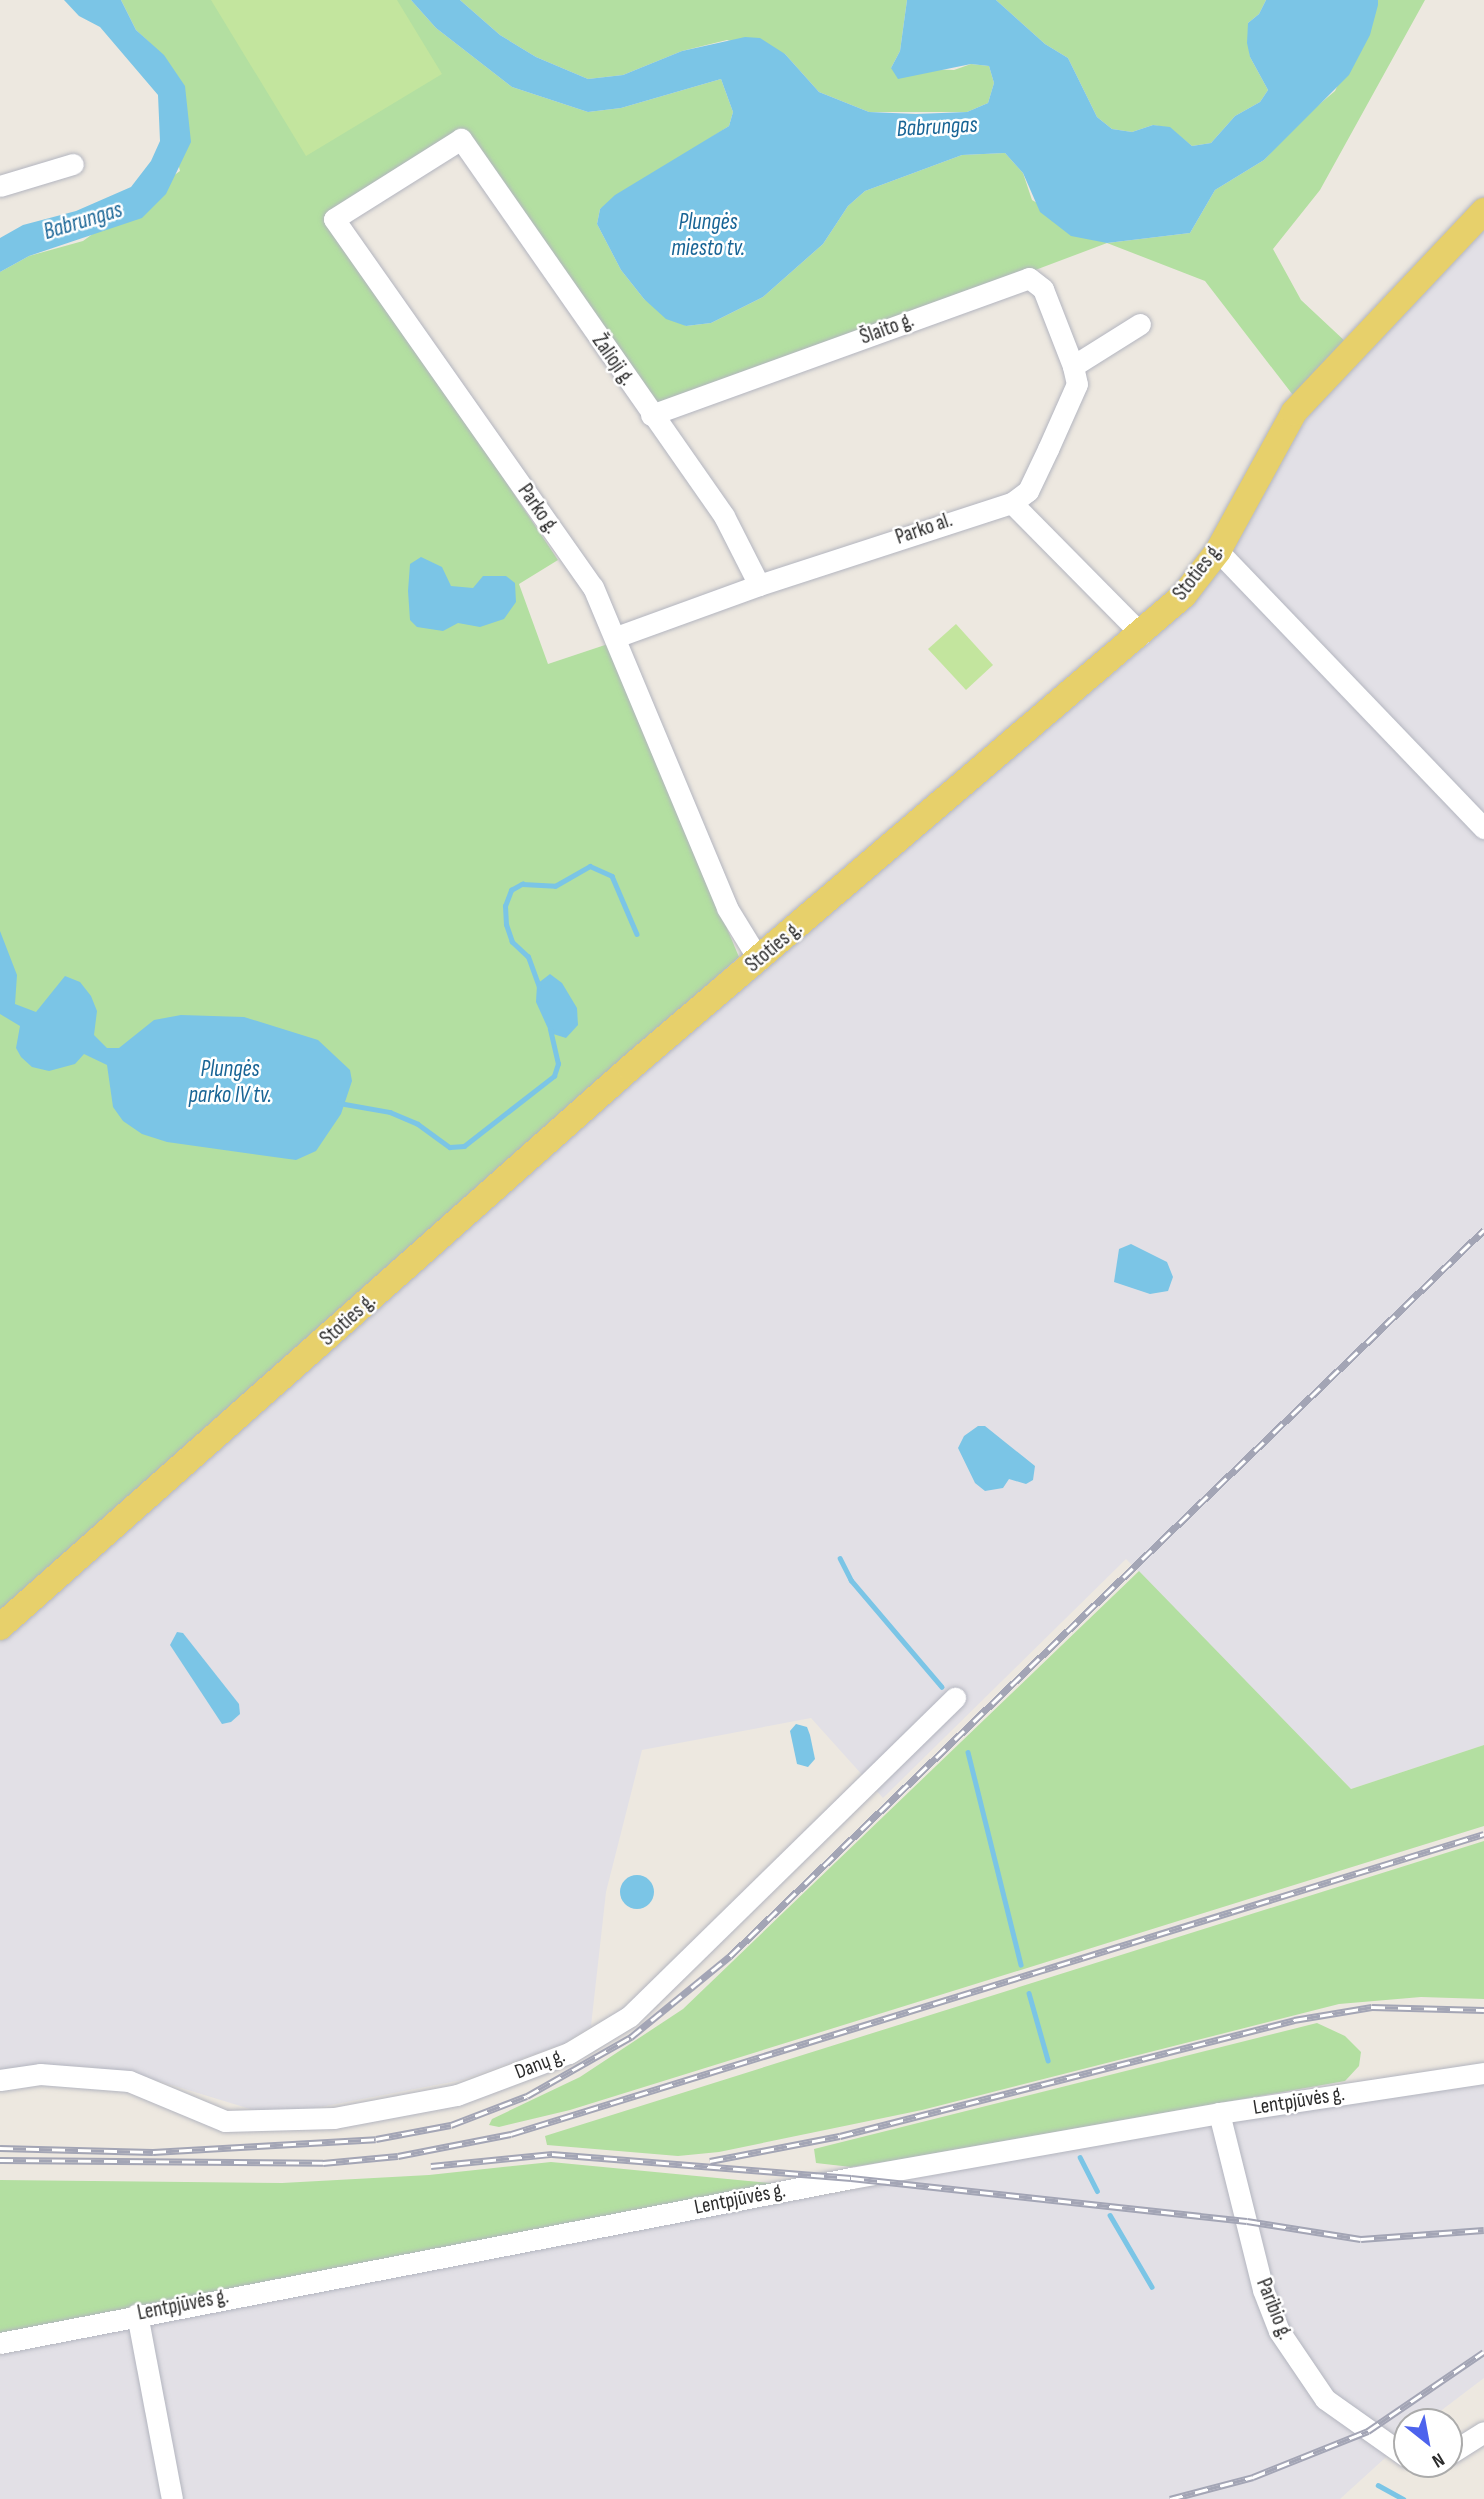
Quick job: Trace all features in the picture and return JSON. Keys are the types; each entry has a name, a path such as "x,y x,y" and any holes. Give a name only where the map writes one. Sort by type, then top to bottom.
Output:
{"main road":[{"name":"Stoties g.","path":"0,1627 630,1068 1184,595 1218,551 1294,412 1484,211"}],"street":[{"name":"Žalioji g.","path":"461,139 724,516 759,585"},
{"name":"Parko g.","path":"461,139 334,219 593,587 616,637 726,908 759,960"},
{"path":"0,186 73,164"},
{"name":"Šlaito g.","path":"651,415 1029,278 1043,289 1073,366"},
{"path":"1140,324 1073,366 1077,384 1028,491 1012,503 1141,634"},
{"name":"Parko al.","path":"616,637 759,585 1012,503"},
{"path":"1218,551 1484,828"},
{"name":"Danų g.","path":"0,2080 40,2074 129,2081 225,2121 334,2118 457,2095 569,2053 630,2016 955,1698"},
{"name":"Lentpjūvės g.","path":"0,2343 136,2314 1219,2113 1484,2073"},
{"name":"Paribio g.","path":"1219,2113 1263,2290 1279,2331 1325,2399 1393,2447"},
{"path":"136,2314 172,2499"},
{"path":"1463,2445 1484,2432"}],"shaded area":[{"path":"1484,228 1484,1745 1351,1789 1126,1559 883,1798 811,1718 642,1750 606,1892 591,2026 565,2043 462,2080 294,2112 257,2111 142,2076 89,2067 40,2065 0,2070 0,1643 712,1012 1152,641 1190,601 1318,402"},
{"path":"1484,2082 1484,2378 1444,2408 1393,2408 1393,2451 1340,2499 0,2499 0,2355 356,2282 1111,2142"}],"green space":[{"path":"121,0 411,0 436,28 512,87 588,112 621,108 721,79 733,112 729,126 600,209 597,224 621,270 644,299 686,326 711,323 763,297 823,244 848,206 865,191 962,155 1005,153 1023,173 1032,200 1107,243 651,415 463,136 329,217 558,560 519,584 548,664 608,644 739,957 0,1612 0,272 29,256 83,241 180,171 149,42 136,30"},
{"path":"211,0 397,0 442,74 306,156"},
{"path":"460,0 907,0 900,51 891,68 954,70 971,64 989,66 994,83 988,103 967,112 869,112 819,92 785,54 727,40 682,51 623,75 588,79 536,57 500,35"},
{"path":"996,0 1266,0 1259,14 1248,23 1250,57 1268,90 1260,102 1235,116 1211,143 1192,146 1170,128 1153,125 1132,132 1112,129 1097,117 1068,58 1045,44"},
{"path":"1378,0 1425,0 1320,190 1273,249 1301,300 1347,343 1296,399 1205,281 1107,243 1190,233 1215,190 1264,160 1303,118 1335,91"},
{"path":"956,624 993,665 966,690 928,649"},
{"path":"1139,1571 1351,1789 1484,1745 1484,1826 570,2110 499,2127 489,2125 492,2119 580,2077 683,2009"},
{"path":"1484,1841 1484,1999 1421,1997 1339,2004 922,2110 719,2152 678,2156 547,2145 545,2136"},
{"path":"1317,2023 1345,2036 1361,2052 1359,2066 1345,2081 891,2161 851,2167 816,2163 814,2149"},
{"path":"551,2162 779,2184 0,2334 0,2180 282,2183 429,2175"}],"water":[{"name":"Babrungas","path":"64,0 121,0 136,30 164,55 185,86 191,142 166,194 142,218 29,256 0,272 0,238 23,225 76,211 131,187 151,161 160,141 158,95 100,27 79,16"},
{"name":"Plungės miesto tv.","path":"411,0 460,0 500,35 536,57 588,79 623,75 682,51 745,37 760,38 785,54 819,92 869,112 916,114 967,112 988,103 994,83 989,66 971,64 898,79 891,68 900,51 907,0 996,0 1045,44 1068,58 1097,117 1112,129 1132,132 1153,125 1170,127 1192,146 1211,143 1235,116 1260,102 1268,90 1250,57 1247,43 1248,23 1259,14 1266,0 1378,0 1378,5 1370,35 1349,75 1264,160 1215,190 1190,233 1107,243 1071,236 1040,212 1023,173 1005,153 962,155 865,191 848,206 823,244 763,297 711,323 686,326 666,319 644,299 621,270 597,224 600,209 615,195 729,126 733,112 721,79 621,108 588,112 512,87 436,28"},
{"path":"421,557 442,567 451,586 473,588 483,576 506,576 515,583 516,602 504,619 480,627 458,623 443,631 417,627 410,620 408,591 410,564"},
{"name":"Plungės parko IV tv.","path":"0,931 17,975 15,1004 36,1012 65,976 80,982 91,996 97,1011 94,1035 107,1048 119,1048 154,1020 181,1015 244,1017 318,1040 350,1070 352,1081 341,1114 316,1151 296,1160 167,1142 142,1134 123,1121 113,1107 107,1065 84,1054 75,1064 49,1071 32,1067 21,1057 16,1048 20,1026 0,1014"},
{"path":"550,974 562,983 577,1008 578,1025 566,1038 550,1033 536,1002 537,984"},
{"path":"1131,1244 1167,1262 1173,1277 1168,1291 1150,1294 1114,1282 1119,1249"},
{"path":"978,1426 985,1426 1035,1466 1033,1480 1026,1484 1009,1479 1003,1488 985,1491 975,1483 958,1448 964,1436"},
{"path":"177,1632 183,1633 239,1704 240,1714 231,1722 222,1724 170,1645"},
{"path":"796,1724 807,1727 810,1735 815,1759 808,1767 797,1764 790,1731"},
{"path":"637,1875 649,1880 654,1892 649,1904 637,1909 625,1904 620,1892 625,1880"}],"waterway":[{"path":"539,987 528,957 512,942 506,925 505,906 511,890 522,884 555,886 590,866 612,876 637,934"},
{"path":"339,1103 390,1112 418,1124 450,1147 464,1146 554,1076 558,1064 550,1029"},
{"path":"840,1558 851,1580 942,1687"},
{"path":"968,1752 1021,1964"},
{"path":"1029,1993 1048,2060"},
{"path":"1080,2157 1097,2191"},
{"path":"1110,2215 1152,2287"},
{"path":"1378,2485 1403,2499"}],"railway":[{"path":"0,2148 153,2152 376,2139 451,2125 527,2096 631,2037 730,1956 1484,1230"},
{"path":"0,2160 323,2163 398,2156 511,2134 1484,1834"},
{"path":"710,2161 840,2136 1294,2020 1372,2007 1484,2010"},
{"path":"431,2166 552,2154 851,2178 1247,2221 1361,2239 1484,2230"},
{"path":"1170,2499 1253,2477 1368,2431 1484,2352"}]}
